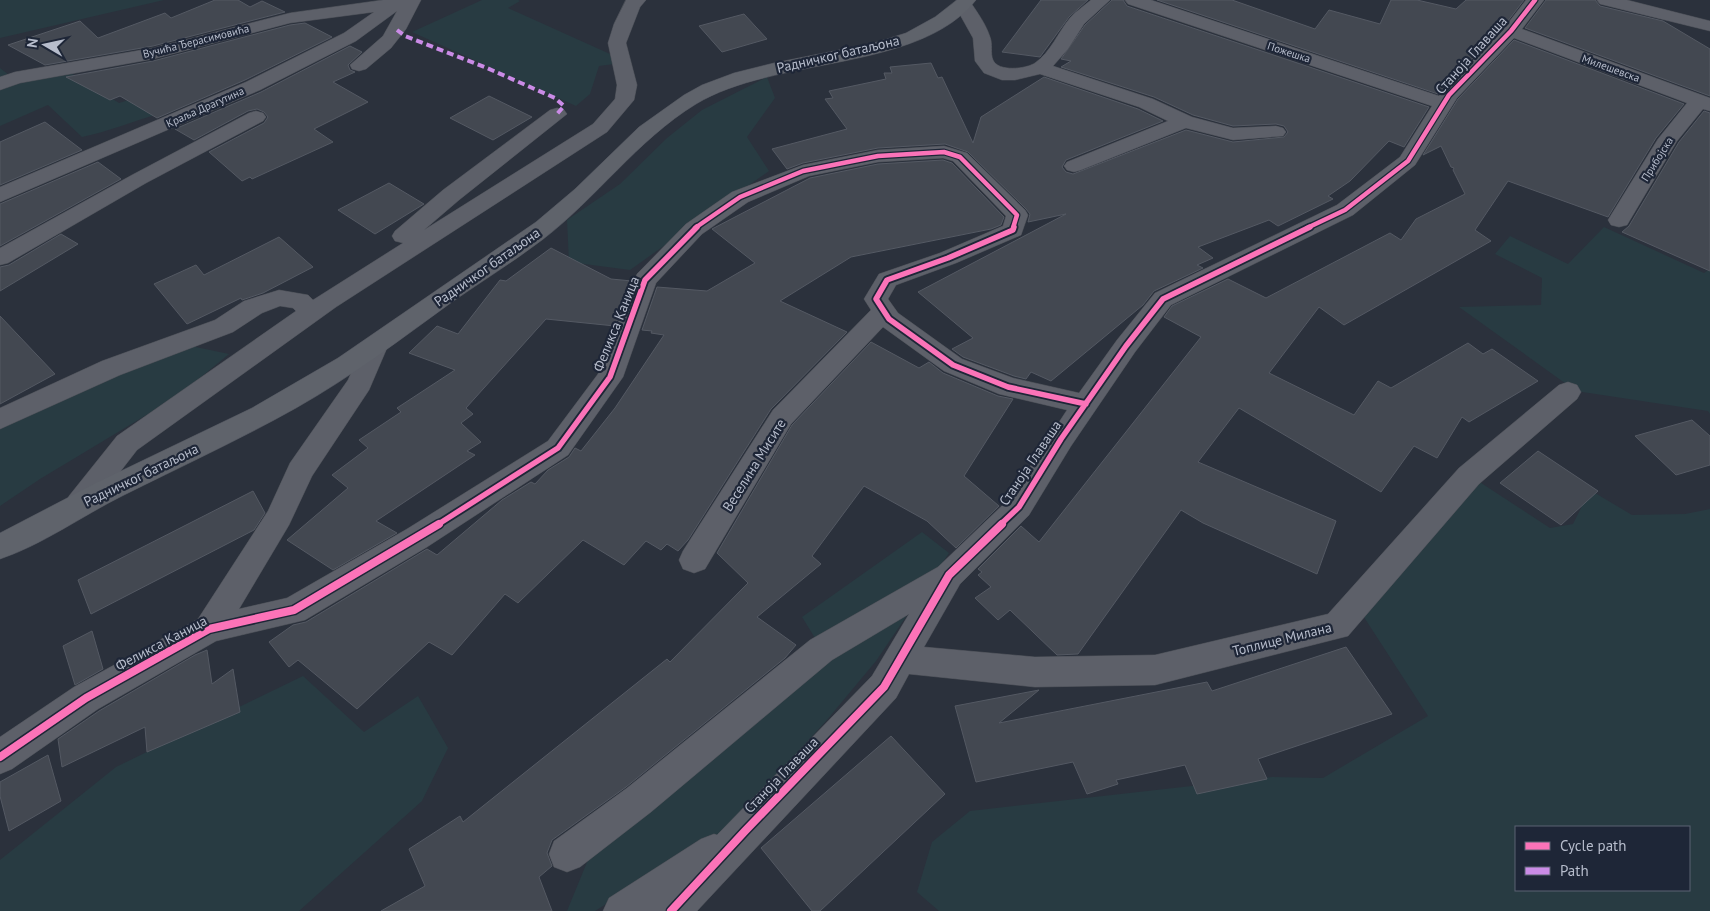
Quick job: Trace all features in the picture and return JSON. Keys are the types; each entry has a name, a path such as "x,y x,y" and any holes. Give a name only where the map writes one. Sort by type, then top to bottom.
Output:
{"main road":[{"name":"Радничког батаљона","path":"0,547 79,504 264,413 374,348 543,227 591,185 643,132 687,100 713,87 740,77 791,64 865,50 912,36 939,24 955,13 965,2"}],"street":[{"path":"79,504 127,443 320,306 600,128 624,100 627,85 617,43 632,4 637,0"},
{"path":"1041,68 1062,45 1078,21 1101,0"},
{"name":"Пожешка","path":"1134,0 1444,104"},
{"name":"Станоја Главаша","path":"567,854 639,800 821,650 949,575 1019,507 1061,439 1126,346 1163,299 1345,210 1408,161 1449,96 1511,30 1535,0"},
{"path":"1606,0 1710,26"},
{"path":"359,65 382,47 397,30 404,12 402,1"},
{"name":"Вучића Ђерасимовића","path":"0,84 15,78 153,53 290,18 402,1"},
{"name":"Краља Драгутина","path":"0,196 253,86 350,37 402,1"},
{"path":"965,2 982,38 984,61 991,69 1002,74 1015,74 1041,68 1146,103 1185,121 1233,134 1276,132"},
{"name":"Милешевска","path":"1511,30 1705,103"},
{"name":"Прибојска","path":"1619,220 1668,139 1705,103"},
{"path":"320,306 451,195 557,114"},
{"path":"0,258 139,179 256,117"},
{"path":"1074,166 1185,121"},
{"name":"Феликса Каница","path":"0,757 86,698 209,629 294,610 417,538 558,448 610,377 645,280 694,229 740,197 803,171 878,156 944,152 960,157 1017,215 1013,230 948,258 888,280 876,299 884,311"},
{"path":"0,419 111,368 224,326 253,308 279,298 320,306"},
{"path":"884,311 889,319 953,365 1008,387 1086,404"},
{"name":"Веселина Мисите","path":"694,560 782,417 884,311"},
{"name":"Феликса Каница","path":"209,629 279,517 300,471 360,384 374,348"},
{"name":"Топлице Милана","path":"901,658 1035,672 1155,670 1337,626 1469,476 1568,392"},
{"name":"Станоја Главаша","path":"671,911 736,840 884,687 949,575"},
{"name":"Станоја Главаша","path":"622,911 695,863 736,840"}],"shaded area":[{"path":"0,0 164,0 0,38"},
{"path":"482,0 518,0 520,1 508,8 610,54 614,64 599,66 590,94 576,106 412,32"},
{"path":"0,68 18,82 69,72 119,103 138,97 159,114 82,137 48,105 0,126"},
{"path":"767,77 775,98 747,137 769,171 630,270 569,262 567,220 620,184 667,138 702,110"},
{"path":"1604,227 1704,273 1710,269 1710,414 1708,411 1576,391 1459,307 1541,305 1542,278 1495,254 1510,236 1568,264"},
{"path":"191,346 229,354 178,396 40,479 0,506 0,425 131,368"},
{"path":"1472,477 1550,528 1573,524 1590,490 1632,515 1685,514 1710,509 1710,911 939,911 917,892 932,842 970,811 1272,777 1323,778 1428,716 1360,611"},
{"path":"922,532 949,553 876,661 826,721 729,827 595,911 567,911 592,850 828,659 802,617"},
{"path":"303,676 364,732 418,696 448,748 422,801 299,911 0,911 0,860 116,767"}],"building":[{"path":"215,0 238,0 250,7 262,1 285,12 153,46 45,65 8,45 80,21 98,38 165,13 171,18"},
{"path":"1041,0 1088,0 1069,17 1040,57 1002,52"},
{"path":"1112,0 1123,0 1127,6 1429,107 1404,147 1389,141 1350,181 1328,196 1333,199 1278,226 1269,220 1198,247 1213,258 1197,265 1203,268 1154,291 1143,305 1051,381 1031,372 1026,379 963,357 952,349 973,338 918,292 1066,214 1028,222 1030,214 1026,209 968,152 945,144 878,148 803,163 787,169 772,149 847,129 825,99 833,98 829,91 886,79 884,73 892,73 890,67 931,63 938,78 942,77 973,143 981,117 1044,77 1138,109 1163,121 1066,160 1062,167 1066,172 1073,174 1186,130 1233,142 1284,137 1288,132 1284,126 1276,124 1233,126 1193,115 1154,97 1061,67 1071,61 1061,59 1085,25"},
{"path":"1157,0 1232,0 1315,29 1329,10 1380,24 1391,0 1417,0 1456,9 1466,0 1524,0 1504,26 1438,94"},
{"path":"1546,0 1595,0 1600,6 1663,21 1710,49 1710,96 1525,28"},
{"path":"744,14 767,39 722,52 699,26"},
{"path":"305,23 332,37 245,80 157,118 120,96 110,100 66,77 153,61 290,25"},
{"path":"1514,40 1684,104 1656,138 1608,217 1508,181 1475,230 1491,241 1344,325 1319,307 1269,373 1354,415 1378,381 1391,388 1468,343 1483,354 1492,349 1538,381 1469,422 1462,417 1437,458 1414,446 1381,492 1239,408 1198,462 1336,521 1317,574 1203,523 1181,510 1078,654 1057,655 1010,610 998,620 975,598 991,587 978,575 982,572 978,569 1021,526 1039,542 1201,337 1164,317 1172,306 1228,279 1266,298 1390,233 1401,240 1416,219 1465,194 1453,170 1454,168 1451,167 1441,146 1423,155 1458,99"},
{"path":"350,46 362,52 348,65 350,70 355,72 333,82 368,102 314,129 333,142 252,179 250,177 242,181 209,152 264,123 268,117 264,112 257,109 248,111 194,140 175,129 261,92"},
{"path":"489,96 532,117 493,140 450,118"},
{"path":"1704,111 1710,113 1710,271 1622,232 1629,226 1679,142"},
{"path":"45,122 82,150 0,185 0,142"},
{"path":"943,160 952,163 1004,217 1001,225 991,229 851,257 780,301 847,332 771,409 688,540 678,551 667,544 661,550 646,541 624,565 583,540 518,603 505,594 452,655 429,642 357,709 298,660 289,667 269,642 293,625 306,622 427,549 437,555 502,500 531,482 535,484 548,470 569,457 575,448 581,451 615,408 664,335 642,330 657,287 707,291 755,263 712,229 810,178 878,164"},
{"path":"98,162 121,179 0,246 0,204"},
{"path":"389,183 424,204 375,234 338,210"},
{"path":"61,234 78,244 0,291 0,267 9,265"},
{"path":"279,237 313,267 263,293 242,300 241,298 187,324 154,284 196,265 204,275"},
{"path":"551,248 611,279 632,281 615,326 546,319 466,408 473,414 461,423 481,442 467,451 475,455 376,521 397,533 333,570 287,540 348,488 332,475 368,448 359,440 401,412 397,408 455,370 409,353 437,326 458,334 500,280 506,281"},
{"path":"0,316 55,374 0,404"},
{"path":"871,342 919,368 929,362 943,373 998,396 1013,399 964,476 999,506 956,548 927,521 864,486 812,556 821,564 757,617 796,645 785,658 626,787 552,840 547,853 552,866 539,877 552,911 381,911 425,886 409,849 460,816 463,822 667,659 670,662 748,583 717,553 792,425"},
{"path":"1692,420 1710,436 1710,465 1676,475 1635,436"},
{"path":"1538,451 1598,491 1561,525 1500,483"},
{"path":"253,491 265,513 254,530 91,614 78,580"},
{"path":"92,631 103,669 75,685 63,646"},
{"path":"1346,647 1392,714 1258,759 1267,779 1197,794 1185,765 1116,780 1118,784 1087,794 1073,762 976,782 955,706 1039,690 999,723 1207,682 1212,691"},
{"path":"207,650 212,684 233,669 240,712 147,752 145,727 62,767 58,739 99,711 195,655"},
{"path":"891,736 945,794 820,911 812,911 761,848"},
{"path":"48,755 61,801 9,831 0,796 0,782"}],"marked path":[{"path":"397,30 405,36 487,68 555,98 564,106 557,114"}],"cycle path":[{"path":"671,911 745,831 884,687 949,575 1019,507 1061,439 1126,346 1163,299 1345,210 1408,161 1449,95 1511,31 1535,0"},
{"path":"0,757 86,698 209,629 294,610 417,538 558,448 610,377 645,280 694,229 740,197 803,171 878,156 944,152 960,157 1017,215 1013,230 948,258 887,280 876,299 889,319 953,365 1008,387 1086,404"}]}
